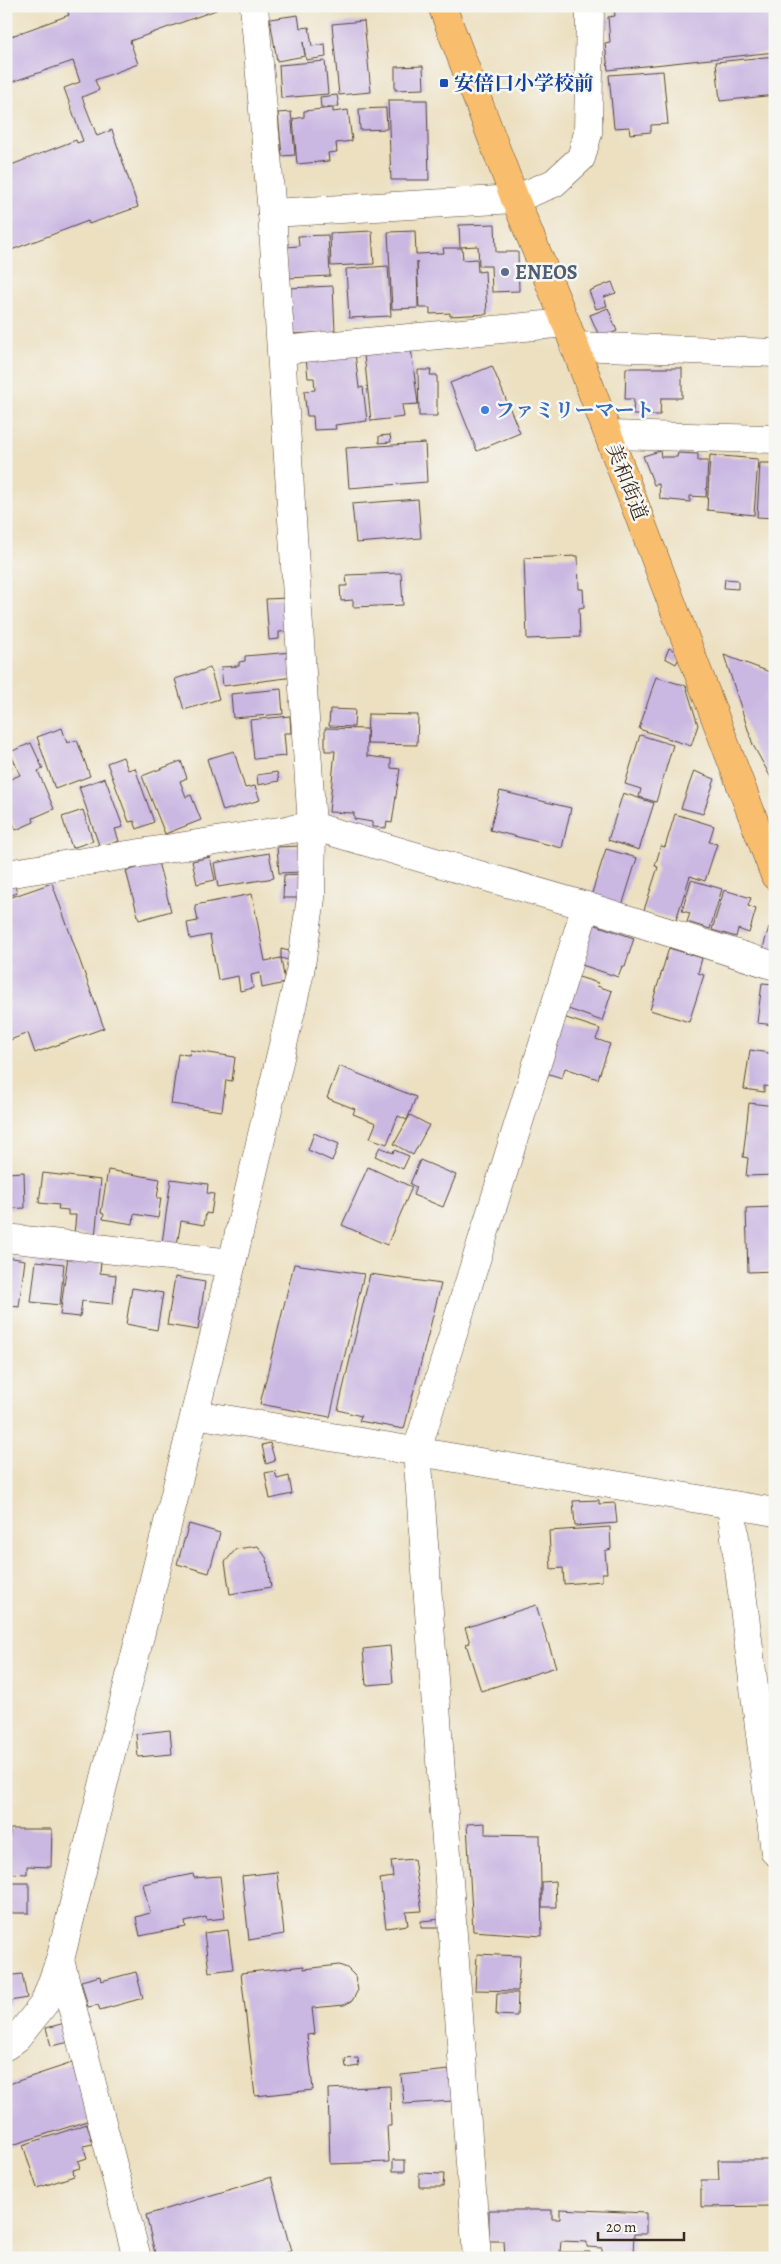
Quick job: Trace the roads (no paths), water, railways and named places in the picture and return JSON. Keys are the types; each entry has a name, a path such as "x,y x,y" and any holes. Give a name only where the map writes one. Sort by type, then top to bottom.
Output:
{"main road":[{"name":"美和街道","path":"442,6 515,199 609,435 775,876"}],"street":[{"path":"6,2046 17,2038 44,2004 60,1960 232,1264 300,972 311,898 312,826 282,350 254,6"},
{"path":"272,213 515,199 554,183 581,158 588,133 590,6"},
{"path":"282,350 570,335 775,353"},
{"path":"609,435 775,439"},
{"path":"6,874 312,826 586,906 775,966"},
{"path":"477,2258 417,1450 586,906"},
{"path":"6,1238 232,1264"},
{"path":"195,1414 775,1512"},
{"path":"731,1506 772,1807 775,1852"},
{"path":"60,1960 137,2258"}],"place":[{"name":"安倍口小学校前","path":"444,83"},
{"name":"ENEOS","path":"505,272"},
{"name":"ファミリーマート","path":"485,410"}]}
